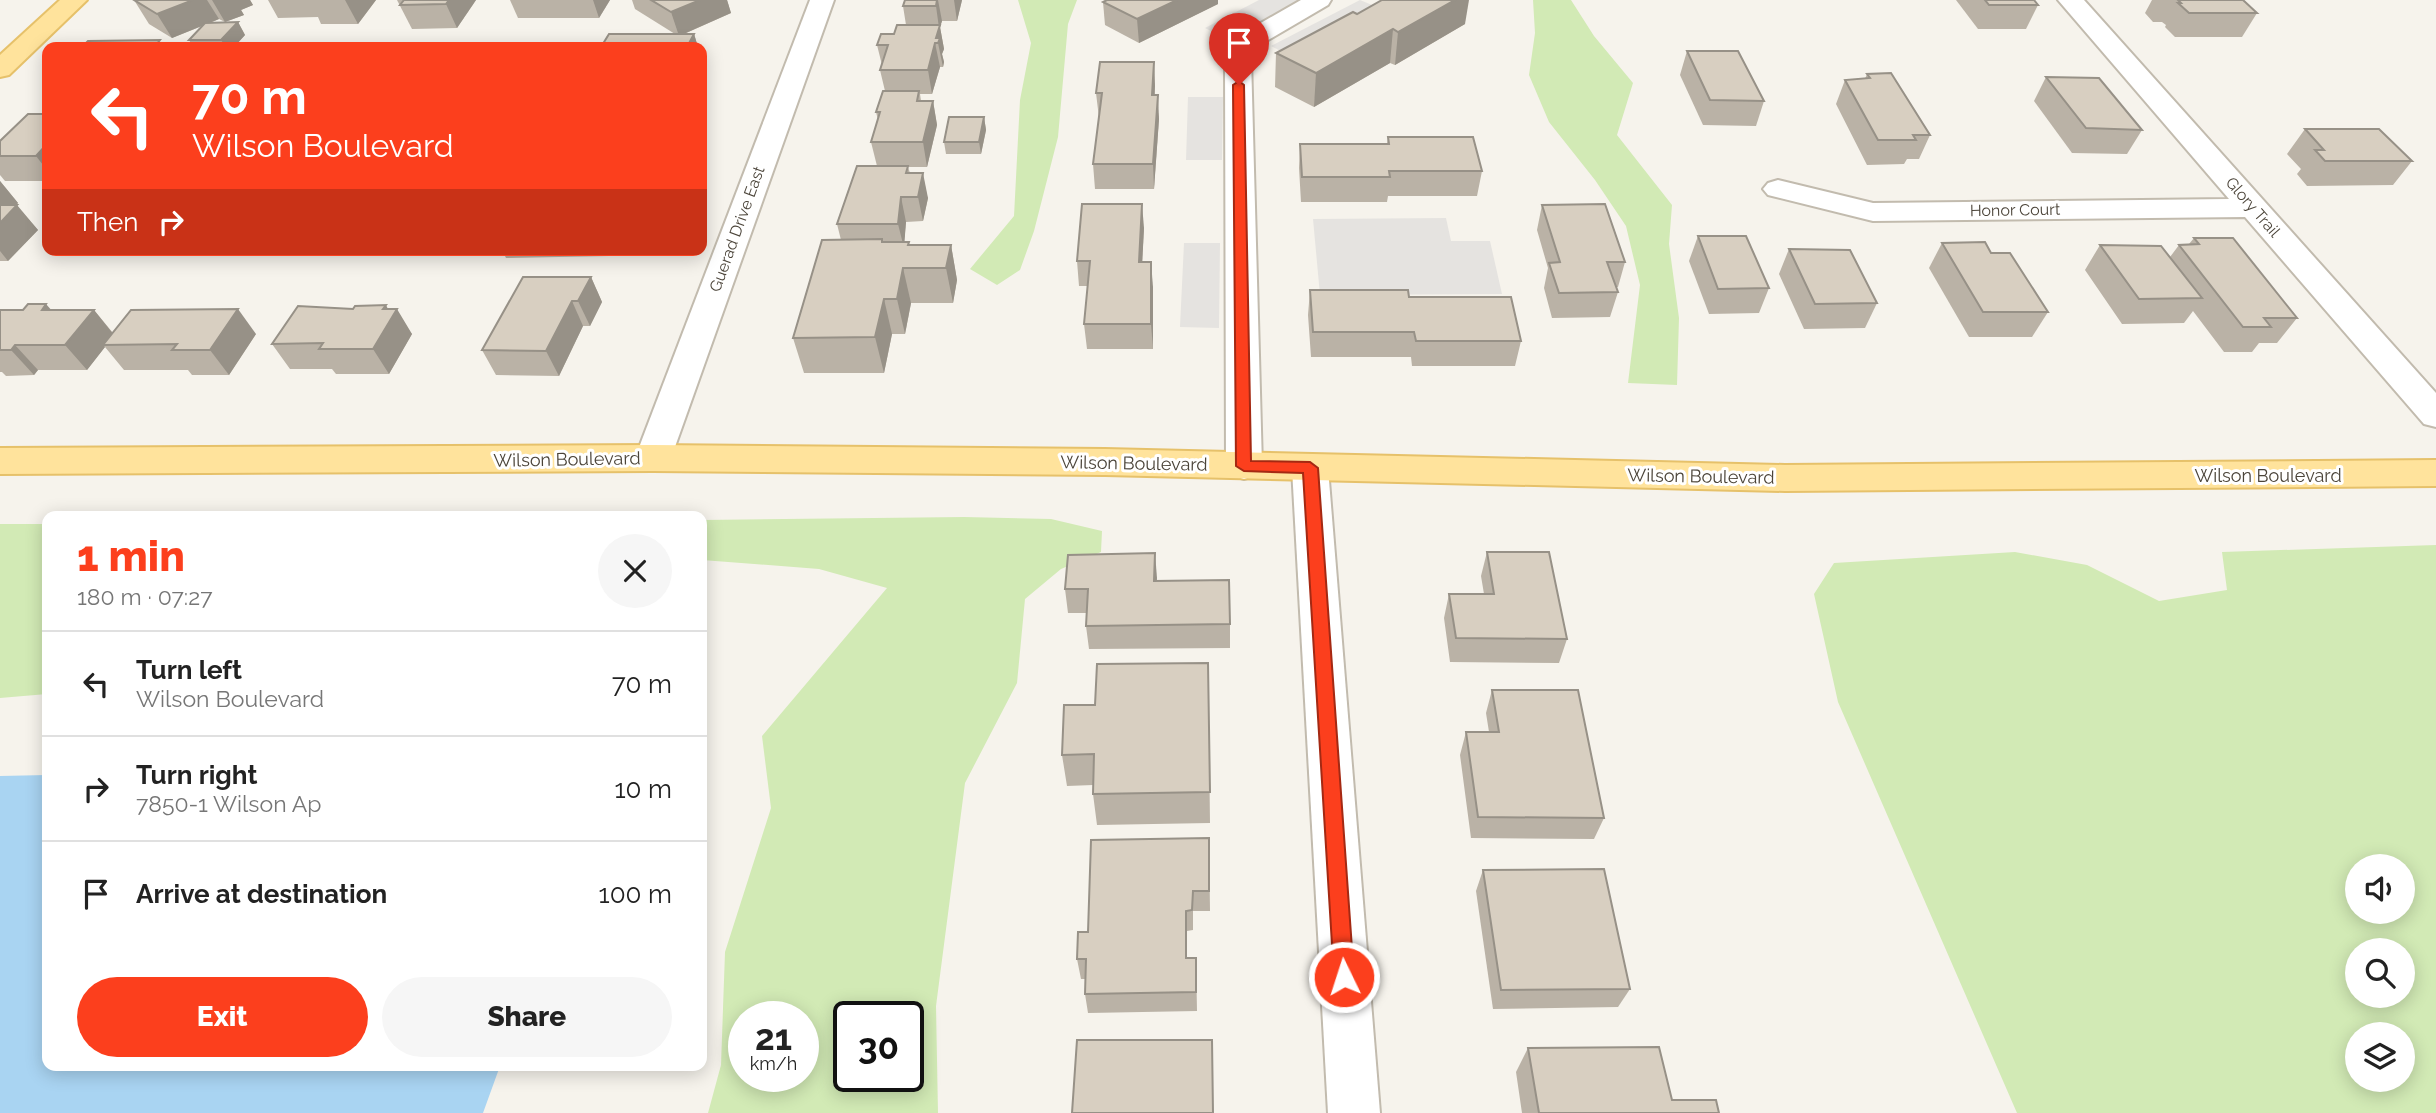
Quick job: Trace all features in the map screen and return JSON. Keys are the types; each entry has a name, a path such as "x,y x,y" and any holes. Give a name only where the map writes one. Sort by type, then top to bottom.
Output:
{"main road":[{"path":"0,69 75,0"},
{"name":"Wilson Boulevard","path":"0,461 653,458 1105,462 1784,478 2436,473"}],"street":[{"name":"Guerad Drive East","path":"653,458 822,0"},
{"path":"1244,466 1238,58 1247,41 1320,0"},
{"name":"Glory Trail","path":"2070,0 2436,415"},
{"name":"Honor Court","path":"1779,189 1873,212 2253,208"},
{"path":"1310,468 1354,1113"}],"green space":[{"path":"1018,0 1077,0 1068,24 1058,137 1034,231 1020,270 997,285 970,269 1014,216 1020,100 1031,43"},
{"path":"1533,0 1571,0 1594,36 1633,83 1617,135 1672,205 1669,244 1679,318 1677,385 1628,383 1640,285 1626,226 1595,180 1549,122 1529,75 1535,33"},
{"path":"964,517 1051,519 1102,531 1101,552 1061,569 1025,599 1017,683 965,783 936,1006 938,1113 708,1113 721,1065 725,952 771,808 762,736 887,588 819,569 707,560 707,520"},
{"path":"0,524 42,524 42,694 0,698"},
{"path":"2436,545 2436,1113 2017,1113 1838,702 1814,594 1834,563 2015,552 2087,565 2159,601 2227,590 2222,552"}],"shaded area":[{"path":"1259,0 1300,0 1227,39 1205,28"},
{"path":"1360,0 1384,10 1294,58 1271,46"},
{"path":"1188,97 1223,97 1222,160 1186,160"},
{"path":"1446,218 1451,241 1490,241 1502,294 1320,295 1313,219"},
{"path":"1184,243 1220,243 1219,328 1180,327"}],"water":[{"path":"42,775 42,1071 498,1071 483,1113 0,1113 0,776"}],"building":[{"path":"134,0 193,0 157,14"},
{"path":"404,0 449,0 446,4 400,5"},
{"path":"651,0 700,0 671,12"},
{"path":"905,0 937,0 936,6 903,6"},
{"path":"1177,0 1137,19 1103,2"},
{"path":"1382,0 1455,0 1398,32 1393,29 1316,73 1276,53 1353,12 1357,14"},
{"path":"1985,0 2034,0 2038,5 1989,5"},
{"path":"2178,0 2243,0 2257,13 2189,13"},
{"path":"238,22 221,40 189,40 205,23"},
{"path":"897,25 940,25 936,38 940,38 938,43 935,43 928,70 880,70 888,45 877,45 881,34 894,34"},
{"path":"609,34 694,34 690,42 604,42"},
{"path":"160,40 158,42 88,41"},
{"path":"1687,51 1738,51 1764,101 1710,100"},
{"path":"1100,62 1154,62 1152,95 1158,95 1153,164 1093,164 1102,93 1096,93"},
{"path":"1891,73 1930,135 1913,135 1916,140 1878,140 1845,80 1870,78 1867,74"},
{"path":"2046,77 2099,78 2142,130 2086,128"},
{"path":"883,91 919,91 917,101 933,101 923,142 871,142"},
{"path":"28,114 42,114 42,149 36,156 0,156 0,141"},
{"path":"949,117 984,117 979,142 944,142"},
{"path":"2305,129 2379,129 2412,161 2325,161 2315,150 2324,150"},
{"path":"1388,137 1473,137 1482,171 1389,171 1390,177 1302,177 1300,144 1389,144"},
{"path":"857,166 908,166 906,173 923,173 918,197 901,197 898,224 837,224"},
{"path":"1082,204 1142,204 1139,262 1151,262 1151,324 1084,324 1090,261 1077,261"},
{"path":"1605,204 1625,262 1607,262 1618,292 1559,293 1549,263 1560,262 1542,205"},
{"path":"0,205 17,205 0,223"},
{"path":"1698,236 1746,236 1769,288 1718,289"},
{"path":"2194,238 2233,238 2297,318 2264,318 2271,327 2243,327 2179,245 2199,244"},
{"path":"882,239 882,242 909,242 908,245 951,245 946,268 903,268 897,299 884,299 875,337 793,338 822,240"},
{"path":"1985,242 1991,253 2010,253 2048,312 1983,312 1942,243"},
{"path":"2100,245 2161,246 2202,298 2139,299"},
{"path":"1789,249 1850,250 1877,303 1815,304"},
{"path":"523,277 591,277 578,301 572,301 546,351 482,350"},
{"path":"1310,290 1408,290 1409,297 1511,297 1521,341 1416,341 1414,332 1313,332"},
{"path":"28,304 46,304 42,310 94,310 65,345 15,345 11,350 0,350 0,310 23,310"},
{"path":"386,305 383,309 397,309 373,349 319,349 323,343 272,344 298,306 353,309 355,306"},
{"path":"238,309 210,350 172,350 177,344 103,345 131,310"},
{"path":"1487,552 1549,552 1567,639 1456,638 1449,594 1494,594"},
{"path":"1155,553 1154,581 1229,580 1230,624 1086,626 1088,589 1065,589 1068,555"},
{"path":"1208,663 1210,792 1093,794 1094,754 1062,755 1064,705 1095,705 1097,664"},
{"path":"1492,690 1578,690 1604,818 1478,817 1466,732 1499,732"},
{"path":"1209,838 1209,891 1193,891 1192,910 1186,911 1186,958 1196,958 1196,992 1085,994 1086,959 1077,959 1078,932 1088,932 1091,840"},
{"path":"1604,869 1630,989 1501,990 1483,870"},
{"path":"1077,1040 1212,1040 1213,1113 1072,1113"},
{"path":"1659,1047 1672,1100 1716,1100 1719,1113 1539,1113 1528,1048"}],"route":[{"path":"1239,85 1244,466 1310,468 1344,977"}]}
